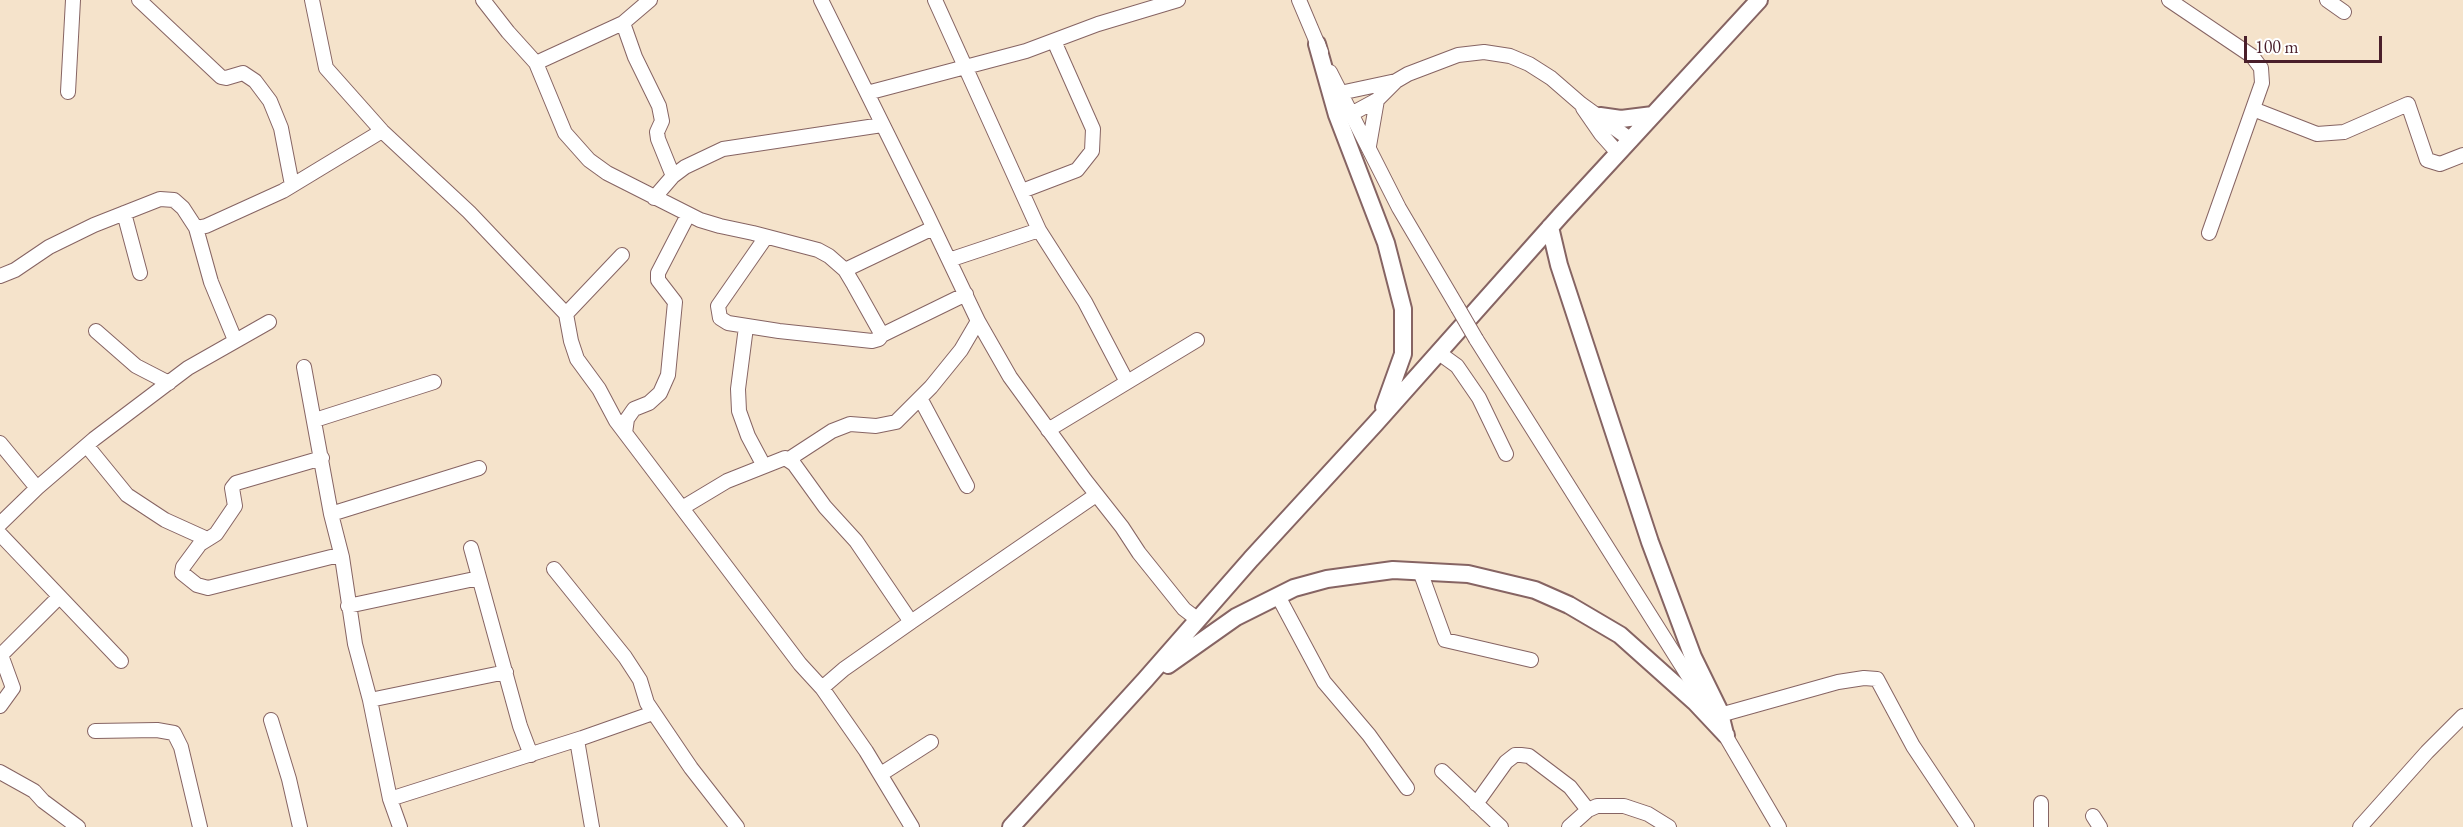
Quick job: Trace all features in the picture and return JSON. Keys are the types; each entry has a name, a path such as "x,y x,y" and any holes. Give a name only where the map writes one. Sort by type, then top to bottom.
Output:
{"main road":[{"path":"1011,827 1376,424 1550,227 1759,0"},
{"path":"1317,44 1337,115 1386,243 1403,309 1403,354 1376,424"},
{"path":"1600,116 1621,119 1653,115"},
{"path":"1550,227 1559,265 1650,542 1694,657 1720,715 1725,735"},
{"path":"1145,680 1236,617 1294,588 1328,579 1393,570 1468,574 1534,590 1569,605 1620,635 1695,702 1725,735"}],"street":[{"path":"68,92 73,0"},
{"path":"139,0 221,77 226,78 243,73 255,81 270,101 281,128 292,186"},
{"path":"312,0 326,68 382,130 469,212 566,314 570,341 577,359 625,433 800,664 822,688 881,774 912,827"},
{"path":"483,0 536,63 565,133 575,146 607,173 688,215 720,226 818,250 830,256 845,270 882,335"},
{"path":"536,63 623,23 650,0"},
{"path":"821,0 978,321 1010,377 1095,495 1122,527 1138,553 1184,609 1197,619"},
{"path":"935,0 1039,230 1085,302 1127,382"},
{"path":"867,93 1026,51 1098,24 1178,0"},
{"path":"1299,0 1317,44 1399,208 1476,339 1725,735 1779,827"},
{"path":"2169,0 2252,56 2261,68 2262,83 2209,233"},
{"path":"2327,0 2344,12"},
{"path":"623,23 635,57 659,106 662,121 657,132 658,139 673,176"},
{"path":"1022,191 1077,170 1092,151 1090,122 1054,40"},
{"path":"1341,93 1396,81 1433,63 1458,55 1484,52 1510,56 1529,64 1551,78 1581,104 1631,140"},
{"path":"1353,113 1377,100 1396,81"},
{"path":"1369,147 1371,122 1377,100"},
{"path":"1581,104 1596,127 1618,153"},
{"path":"2253,109 2317,134 2344,132 2408,104 2427,160 2440,164 2463,155"},
{"path":"654,198 684,167 723,149 882,125"},
{"path":"196,228 229,217 292,186 382,130"},
{"path":"0,276 15,270 85,229 160,199 174,200 183,208 196,228 211,282 235,340"},
{"path":"124,213 140,273"},
{"path":"625,433 627,419 634,409 649,403 660,393 668,375 675,302 658,280 658,273 688,215"},
{"path":"845,270 933,228"},
{"path":"949,260 1039,230"},
{"path":"766,237 718,306 720,318 728,323 872,341 966,294"},
{"path":"566,314 622,255"},
{"path":"682,508 719,486 764,466 785,458 789,459 832,431 850,424 876,426 896,422 961,350 978,321"},
{"path":"0,524 37,488 87,446 188,368 269,322"},
{"path":"746,327 738,389 739,411 748,436 764,466"},
{"path":"96,331 136,366 169,383"},
{"path":"1048,430 1197,340"},
{"path":"1439,353 1457,366 1479,398 1506,454"},
{"path":"304,367 331,514 342,557 355,644 370,700 390,799 400,827"},
{"path":"315,420 434,382"},
{"path":"920,398 967,486"},
{"path":"0,442 37,488"},
{"path":"87,446 128,495 165,520 207,539"},
{"path":"322,458 236,483 232,488 235,506 216,534 207,539 183,567 183,573 197,585 208,588 331,557 342,557"},
{"path":"789,459 869,559 911,622"},
{"path":"331,514 479,468"},
{"path":"822,688 844,669 1095,495"},
{"path":"0,534 121,662"},
{"path":"471,548 520,726 531,755"},
{"path":"554,569 625,657 640,680 647,704 737,827"},
{"path":"1420,571 1445,640 1531,660"},
{"path":"348,606 479,578"},
{"path":"1278,596 1324,682 1369,735 1407,788"},
{"path":"0,706 13,688 1,654 59,597"},
{"path":"370,700 507,672"},
{"path":"1720,715 1838,682 1864,678 1877,679 1913,746 1967,827"},
{"path":"390,799 577,740 653,713"},
{"path":"2361,827 2427,752 2463,716"},
{"path":"272,720 300,827"},
{"path":"95,731 157,730 174,733 181,747 200,827"},
{"path":"577,740 592,827"},
{"path":"881,774 931,742"},
{"path":"1476,804 1506,762 1515,755 1521,754 1529,756 1570,787 1588,810"},
{"path":"1442,771 1501,827"},
{"path":"0,772 34,791 43,801 78,827"},
{"path":"2040,827 2041,803"},
{"path":"1569,827 1588,810 1597,807 1624,806 1648,814 1669,827"}]}
